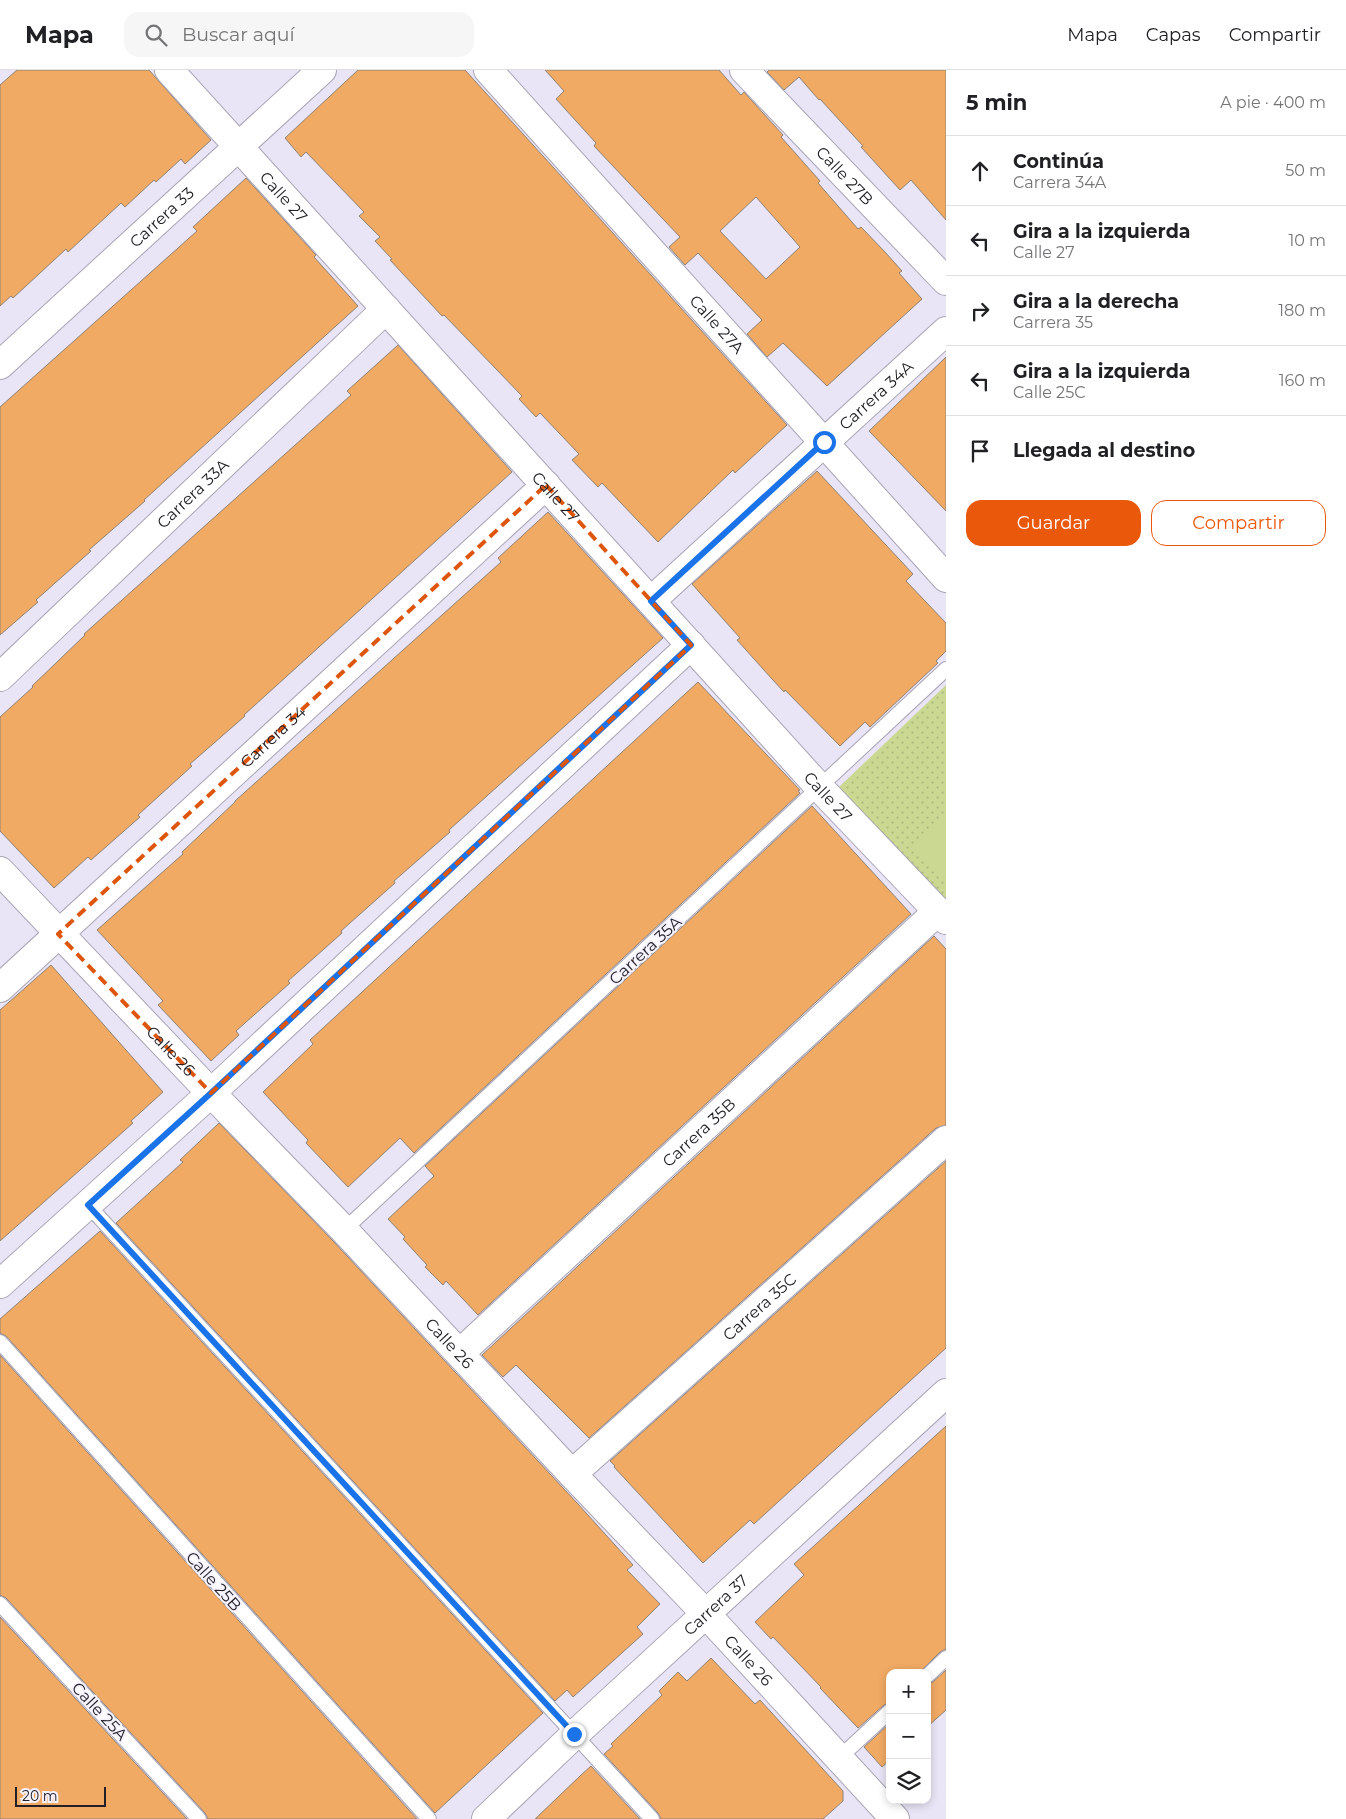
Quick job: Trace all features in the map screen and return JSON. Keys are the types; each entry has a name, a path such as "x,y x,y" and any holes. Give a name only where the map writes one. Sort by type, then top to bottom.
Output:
{"street":[{"name":"Calle 27","path":"168,70 820,788 942,916"},
{"name":"Carrera 33","path":"0,365 322,70"},
{"name":"Calle 27A","path":"488,70 946,578"},
{"name":"Calle 27B","path":"744,70 946,281"},
{"name":"Carrera 33A","path":"0,677 386,309"},
{"name":"Carrera 34A","path":"651,601 946,331"},
{"name":"Carrera 34","path":"0,988 546,485"},
{"path":"0,1284 211,1093 691,645"},
{"name":"Calle 26","path":"0,871 58,934 344,1230 706,1614 895,1819"},
{"name":"Carrera 35B","path":"460,1353 942,916"},
{"name":"Carrera 35C","path":"572,1474 946,1140"},
{"name":"Carrera 37","path":"486,1819 574,1734 946,1393"}],"lane":[{"name":"Carrera 35A","path":"344,1230 946,669"},
{"path":"88,1205 652,1819"},
{"name":"Calle 25B","path":"0,1342 429,1819"},
{"name":"Calle 25A","path":"0,1604 200,1819"},
{"path":"931,1672 946,1658"},
{"path":"839,1758 887,1714"}],"highlighted area":[{"path":"546,485 691,645 211,1093 58,934"}],"green space":[{"path":"946,685 946,903 839,787"},
{"path":"946,818 946,882 914,847"}],"building":[{"path":"17,70 149,70 211,140 185,164 181,159 156,182 154,180 125,207 121,203 68,252 66,249 13,298 11,296 0,306 0,85"},
{"path":"358,70 465,70 787,425 735,473 733,470 658,542 602,483 598,487 572,460 579,454 540,413 536,417 519,399 522,396 444,315 442,316 390,260 392,259 375,241 380,237 359,216 364,212 306,152 301,157 285,138"},
{"path":"545,70 719,70 741,95 744,92 783,135 781,137 820,181 818,183 858,229 861,227 885,252 902,271 899,273 922,299 827,386 783,343 767,357 747,334 762,320 698,253 685,265 669,247 680,237 594,146 596,143 556,99 564,91","holes":["756,197 800,247 766,279 720,231"]},
{"path":"769,70 946,70 946,220 911,180 900,190 861,147 863,146 799,77 784,90 767,72"},
{"path":"246,178 316,255 314,257 358,306 89,550 91,551 36,600 38,602 0,635 0,407 197,231 193,227"},
{"path":"398,345 512,472 190,764 192,766 138,815 140,817 91,860 88,857 54,888 0,831 0,717 33,687 84,634 351,395 347,391"},
{"path":"946,357 946,511 869,431"},
{"path":"817,471 913,574 906,581 946,623 946,651 936,661 938,663 870,727 865,722 840,746 772,679 737,640 740,638 692,584"},
{"path":"548,512 663,638 394,881 395,883 341,931 342,933 288,981 290,983 236,1031 239,1035 211,1061 158,1005 163,1001 97,930 183,854 182,852 235,801 501,562 498,558"},
{"path":"698,682 800,790 798,791 800,793 414,1153 400,1138 348,1187 306,1143 308,1140 263,1092 313,1044 310,1040"},
{"path":"812,806 911,914 478,1315 446,1281 443,1285 425,1267 427,1265 388,1219 434,1176 425,1166"},
{"path":"934,936 946,949 946,1125 936,1128 589,1438 516,1365 503,1377 482,1355"},
{"path":"51,965 163,1092 131,1121 133,1123 0,1241 0,1010"},
{"path":"219,1123 333,1241 578,1504 633,1565 627,1570 660,1604 637,1627 643,1634 573,1697 567,1690 555,1701 116,1223 183,1162 180,1160"},
{"path":"946,1161 946,1348 754,1524 750,1520 703,1563 610,1461"},
{"path":"100,1231 543,1713 435,1813 6,1336 0,1333 0,1319"},
{"path":"0,1355 417,1819 208,1819 205,1813 6,1598 0,1595"},
{"path":"946,1426 946,1649 940,1652 923,1669 886,1669 886,1704 858,1728 773,1637 771,1639 755,1622 804,1575 794,1564"},
{"path":"0,1617 187,1819 0,1819"},
{"path":"711,1658 755,1704 760,1700 843,1791 843,1801 823,1819 661,1819 658,1813 604,1754 613,1746 611,1744 662,1695 659,1691 678,1672 687,1681"},
{"path":"946,1670 946,1710 931,1723 931,1683"},
{"path":"886,1727 886,1764 882,1767 864,1747"},
{"path":"591,1766 640,1819 535,1819 580,1776"}],"route":[{"path":"574,1734 88,1205 211,1093 691,645 651,601 824,442"}]}
